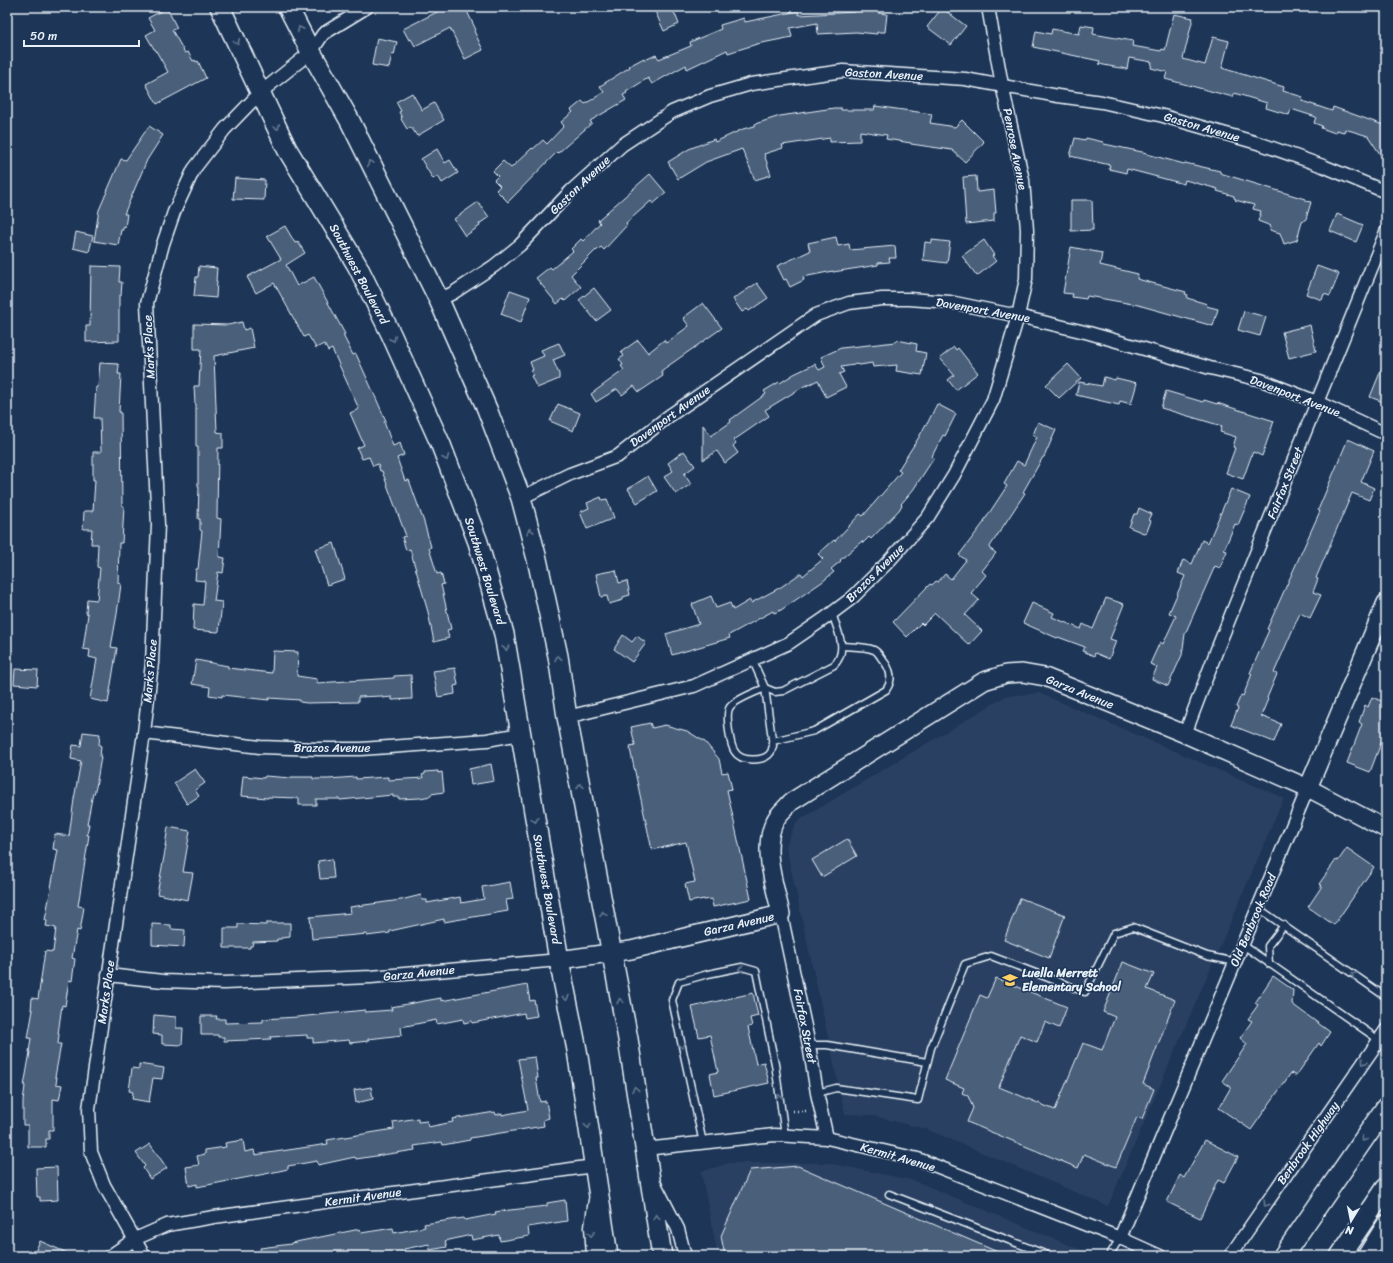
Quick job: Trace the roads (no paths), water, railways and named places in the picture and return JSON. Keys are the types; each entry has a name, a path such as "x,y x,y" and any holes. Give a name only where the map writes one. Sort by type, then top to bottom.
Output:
{"main road":[{"name":"Southwest Boulevard","path":"220,7 287,149 356,265 391,334 442,445 478,542 504,634 559,960 576,1050 608,1256"},
{"path":"288,7 311,52 350,121 439,300 487,410 521,498 537,559 558,656 567,717 610,953 628,1039 662,1256"},
{"path":"1283,1256 1386,1107"},
{"path":"1340,1256 1386,1188"}],"street":[{"name":"Marks Place","path":"144,1256 104,1185 91,1152 89,1109 144,733 152,663 158,525 147,303 163,244 174,212 194,169 225,129 261,92 311,52 323,34 368,7"},
{"name":"Penrose Avenue","path":"988,7 1002,85 1023,180 1027,230 1026,279 1018,316"},
{"name":"Gaston Avenue","path":"439,300 453,293 494,266 520,245 571,191 622,145 672,112 710,96 751,84 843,71 965,79 1058,96 1102,102 1163,116 1261,144 1323,166 1386,192"},
{"name":"Fairfax Street","path":"1185,734 1218,647 1386,232"},
{"name":"Davenport Avenue","path":"521,498 570,474 618,456 669,416 816,315 849,303 882,299 950,302 1089,333 1210,368 1261,380 1317,402 1386,434"},
{"name":"Brazos Avenue","path":"567,717 694,686 789,643 852,598 893,557 928,517 954,475 992,400 1018,316"},
{"name":"Old Benbrook Road","path":"1120,1238 1308,788 1378,627 1386,602"},
{"name":"Garza Avenue","path":"108,975 163,981 224,983 371,978 559,960 631,950 781,914 769,857 769,836 775,820 791,802 984,681 1006,674 1022,673 1045,677 1185,734 1308,788 1386,829"},
{"name":"Brazos Avenue","path":"144,733 260,747 307,749 361,749 487,740 520,734"},
{"name":"Fairfax Street","path":"781,914 827,1138"},
{"name":"Benbrook Highway","path":"1230,1256 1382,1035"},
{"name":"Kermit Avenue","path":"645,1149 774,1135 827,1138 918,1160 1120,1238 1160,1256"},
{"name":"Kermit Avenue","path":"135,1239 167,1225 214,1217 594,1166"},
{"path":"648,1171 678,1229 685,1256"},
{"name":"Southwest Boulevard","path":"593,1256 591,1228 597,1185"},
{"path":"1366,1256 1386,1224"},
{"path":"110,1256 135,1239"}],"lane":[{"path":"766,688 775,692 783,691 834,665 840,660 842,646 832,613"},
{"path":"772,741 814,732 886,690 891,678 889,667 875,650 866,647 842,646"},
{"path":"752,659 766,688 773,746 771,752 765,757 746,759 734,752 727,715 729,708 734,704 766,688"},
{"path":"1258,908 1386,997"},
{"path":"1269,964 1268,946 1284,925"},
{"path":"817,1093 836,1088 918,1100 931,1048 964,964 991,956 1085,992 1114,933 1133,928 1207,956 1236,962"},
{"path":"1243,945 1269,964 1382,1035"},
{"path":"703,1143 672,1000 679,982 742,967 756,971 775,1064 785,1136"},
{"path":"809,1045 827,1045 927,1062"},
{"path":"889,1194 1050,1256"},
{"path":"1109,1256 1120,1238"}],"place":[{"name":"Luella Merrett Elementary School","path":"1010,980"}]}
